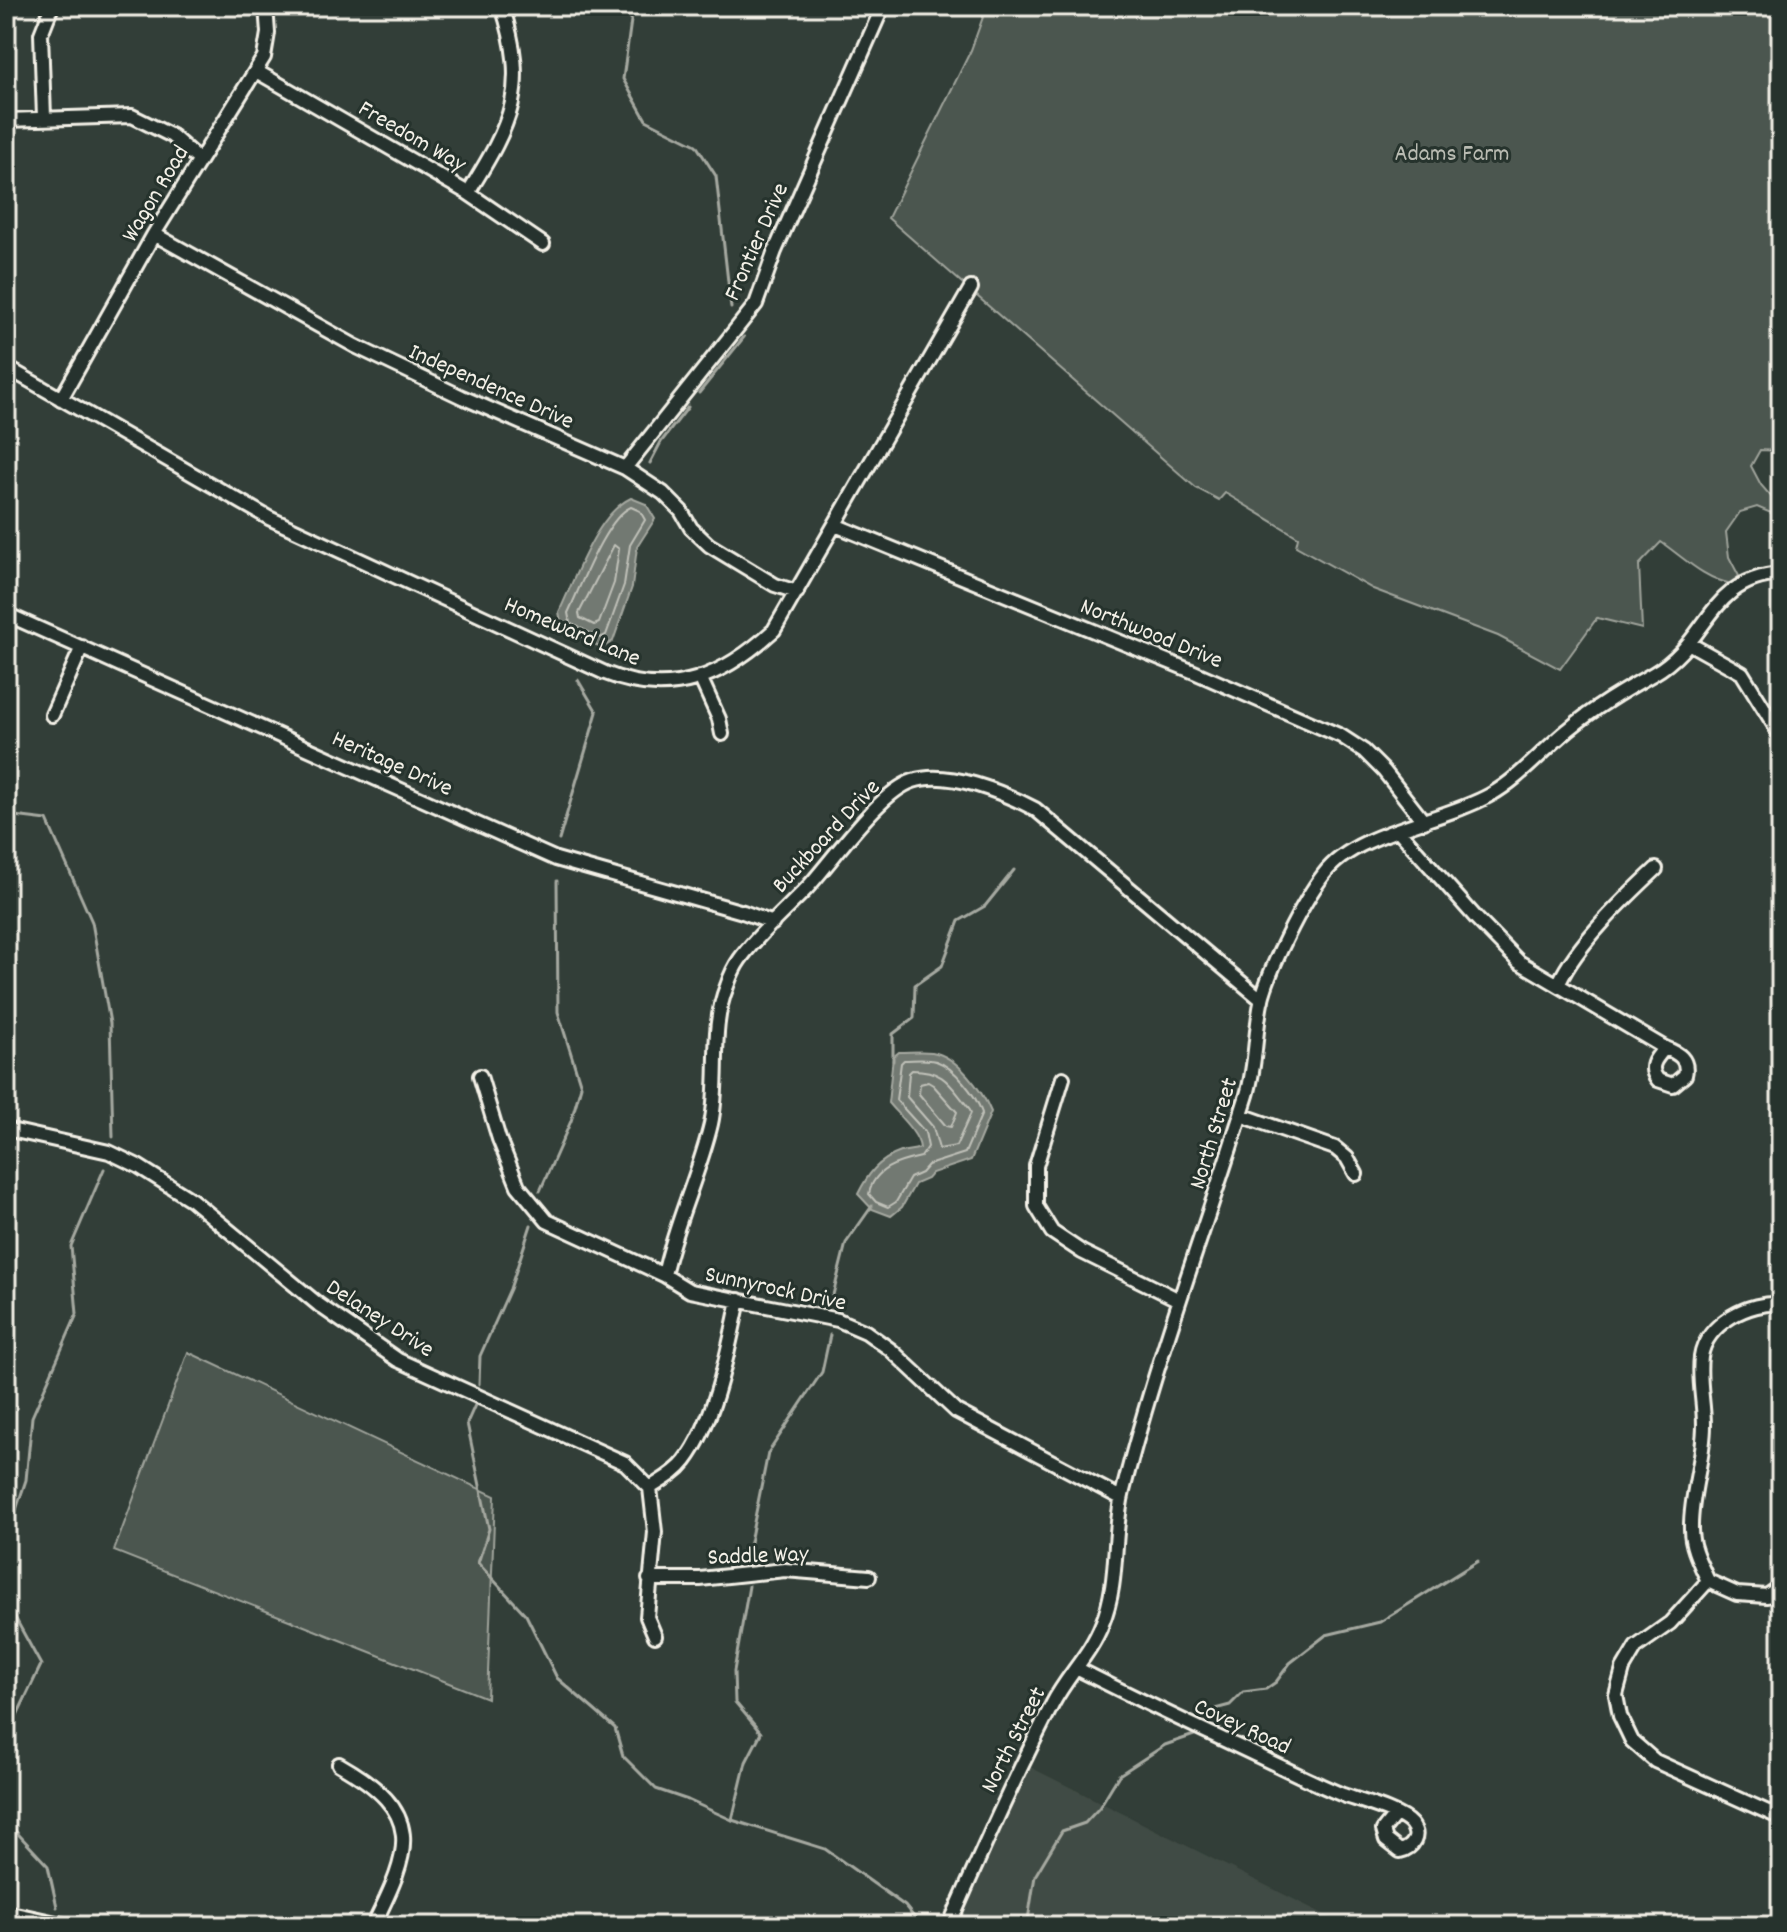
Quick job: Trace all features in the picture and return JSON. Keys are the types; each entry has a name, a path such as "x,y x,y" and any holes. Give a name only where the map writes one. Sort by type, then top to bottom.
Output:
{"street":[{"path":"44,117 41,34 52,6"},
{"name":"Wagon Road","path":"61,399 154,234 264,57 266,6"},
{"path":"468,193 501,138 516,93 512,49 502,6"},
{"name":"Frontier Drive","path":"625,468 756,304 775,251 883,6"},
{"name":"Freedom Way","path":"256,71 468,193 543,244"},
{"path":"6,120 132,116 172,136 199,160"},
{"name":"Independence Drive","path":"154,234 355,346 462,397 625,468 663,493 709,545 775,585 797,592"},
{"name":"Homeward Lane","path":"6,367 269,518 605,673 651,684 712,675 738,661 774,630 971,288"},
{"name":"Northwood Drive","path":"835,525 1194,672 1341,736 1364,751 1384,771 1424,822"},
{"name":"North Street","path":"949,1926 1013,1782 1057,1696 1102,1626 1113,1585 1121,1498 1179,1300 1198,1251 1241,1115 1254,1068 1262,1000 1269,976 1325,871 1350,849 1473,803 1503,788 1570,728 1616,695 1659,671 1690,644 1732,589 1754,578 1781,574"},
{"name":"Heritage Drive","path":"6,614 556,859 773,923"},
{"path":"1690,644 1742,673 1781,736"},
{"path":"52,715 82,647"},
{"path":"700,677 719,719 722,734"},
{"name":"Buckboard Drive","path":"664,1275 672,1239 710,1125 715,1093 716,1028 726,988 739,960 876,808 897,789 921,779 946,779 1007,795 1035,809 1262,1000"},
{"path":"1399,831 1505,948 1534,972 1559,983 1613,1019 1665,1048"},
{"path":"1559,983 1571,961 1629,894 1656,869"},
{"name":"Sunnyrock Drive","path":"480,1076 499,1139 518,1186 547,1221 664,1275 690,1291 838,1320 866,1332 891,1350 956,1411 1121,1498"},
{"path":"1063,1078 1036,1166 1036,1206 1052,1232 1082,1252 1179,1300"},
{"path":"1241,1115 1335,1148 1347,1158 1356,1174"},
{"name":"Delaney Drive","path":"6,1129 109,1152 138,1166 192,1200 319,1305 398,1360 625,1463 650,1488"},
{"path":"655,1636 647,1617 655,1532 650,1488 677,1470 709,1416 739,1300"},
{"path":"1781,1304 1768,1303 1735,1313 1713,1332 1701,1354 1704,1425 1691,1529 1694,1551 1708,1581 1737,1594 1767,1596 1781,1586"},
{"name":"Saddle Way","path":"649,1579 700,1579 785,1570 869,1577"},
{"path":"1708,1581 1670,1623 1636,1647 1623,1669 1616,1695 1620,1716 1632,1741 1655,1761 1781,1818"},
{"name":"Covey Road","path":"1076,1668 1325,1787 1395,1815"},
{"path":"339,1764 376,1786 401,1823 404,1845 400,1869 373,1926"},
{"path":"6,1912 70,1926"}],"shaded area":[{"path":"1028,1766 1347,1926 955,1926"}],"green space":[{"name":"Adams Farm","path":"987,6 1781,6 1781,451 1760,450 1751,466 1761,485 1781,508 1781,524 1776,515 1757,507 1740,512 1726,532 1729,557 1739,576 1732,584 1703,573 1661,542 1639,565 1642,629 1597,618 1560,669 1498,636 1373,589 1296,546 1298,537 1225,493 1219,500 1196,488 888,218 971,50"},
{"path":"188,1352 495,1496 487,1698 114,1551"}],"water":[{"path":"631,498 646,504 655,519 637,547 632,587 613,641 602,648 562,627 559,612 597,532 619,506"},
{"path":"899,1052 932,1052 950,1060 975,1084 991,1112 971,1160 932,1173 915,1184 902,1207 891,1216 872,1209 858,1194 880,1164 893,1155 920,1148 912,1131 888,1103 893,1057"}],"waterway":[{"path":"633,6 623,79 646,120 696,145 716,176 731,308"},
{"path":"699,393 744,337"},
{"path":"650,463 661,442 688,407"},
{"path":"559,840 597,712 578,680"},
{"path":"6,815 47,820 92,922 110,1023 113,1137"},
{"path":"893,1061 893,1034 914,1018 915,985 942,966 959,921 985,906 1014,870"},
{"path":"540,1191 571,1121 581,1086 558,1012 557,881"},
{"path":"6,1540 26,1480 32,1417 77,1314 71,1246 104,1169"},
{"path":"832,1299 846,1243 872,1206"},
{"path":"479,1384 480,1356 510,1289 531,1225"},
{"path":"746,1562 768,1453 822,1372 830,1335"},
{"path":"475,1405 467,1423 489,1529 478,1563 526,1615 557,1678 615,1728 623,1756 656,1789 732,1820 825,1849 905,1906 917,1921"},
{"path":"1207,1716 1215,1709 1230,1705 1243,1692 1266,1689 1276,1682 1290,1663 1326,1635 1380,1622 1478,1561"},
{"path":"732,1820 746,1762 761,1733 735,1702 734,1671 749,1586"},
{"path":"6,1601 41,1665 8,1734 7,1822 48,1866 57,1907"},
{"path":"1027,1926 1035,1876 1062,1831 1085,1823 1099,1808 1119,1775 1165,1745 1194,1735"}]}
